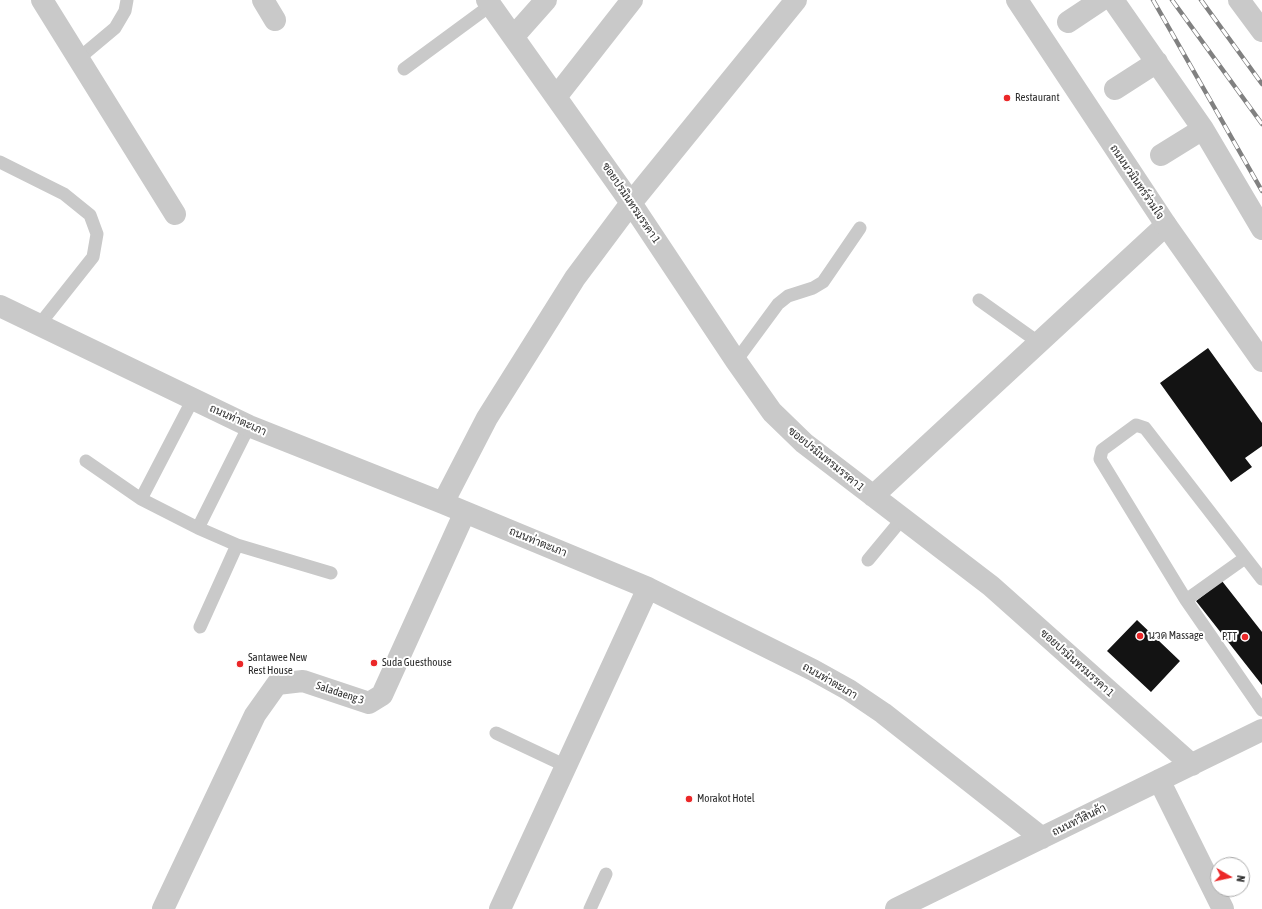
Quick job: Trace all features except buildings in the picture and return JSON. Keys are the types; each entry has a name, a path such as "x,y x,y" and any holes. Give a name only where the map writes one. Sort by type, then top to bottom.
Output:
{"street":[{"path":"42,0 175,214"},
{"path":"263,0 275,20"},
{"path":"514,36 546,0"},
{"path":"556,97 632,0"},
{"path":"442,503 487,418 575,278 631,203 796,0"},
{"name":"ถนนนวมินทร์ร่วมใจ","path":"1017,0 1166,225 1262,361"},
{"path":"1068,22 1101,0"},
{"path":"1114,0 1203,129 1262,229"},
{"path":"1240,0 1262,31"},
{"name":"ซอยปรมินทรมรรคา 1","path":"489,3 514,36 631,203 736,361 772,412 804,443 991,586 1192,765"},
{"path":"1115,89 1156,62"},
{"path":"1161,155 1203,129"},
{"path":"872,496 1166,225"},
{"name":"ถนนท่าตะเภา","path":"0,306 249,426 465,512 648,588 814,670 849,690 883,713 1042,838"},
{"name":"Saladaeng 3","path":"163,909 255,715 277,684 304,681 369,702 382,695 465,512"},
{"path":"500,909 648,588"},
{"name":"ถนนทวีสินค้า","path":"896,909 1262,730"},
{"path":"1159,780 1223,909"}],"lane":[{"path":"78,58 115,28 125,11 127,0"},
{"path":"404,69 489,3"},
{"path":"0,162 64,194 90,215 97,234 92,257 39,325"},
{"path":"736,361 778,304 788,296 813,288 823,282 860,228"},
{"path":"980,300 1038,342"},
{"path":"141,499 193,399"},
{"path":"1261,707 1186,600 1100,460 1102,450 1136,425 1144,428 1262,579"},
{"path":"198,528 249,426"},
{"path":"86,461 141,499 198,528 237,545 331,573"},
{"path":"868,560 902,518"},
{"path":"200,627 237,545"},
{"path":"1186,600 1245,558"},
{"path":"496,733 566,766"},
{"path":"590,909 606,874"}],"railway":[{"path":"1153,0 1262,191"},
{"path":"1172,0 1262,124"},
{"path":"1201,0 1262,84"}],"place":[{"name":"Restaurant","path":"1007,98"},
{"name":"นวด Massage","path":"1140,636"},
{"name":"PTT","path":"1245,637"},
{"name":"Suda Guesthouse","path":"374,663"},
{"name":"Santawee New Rest House","path":"240,664"},
{"name":"Morakot Hotel","path":"689,799"}]}
